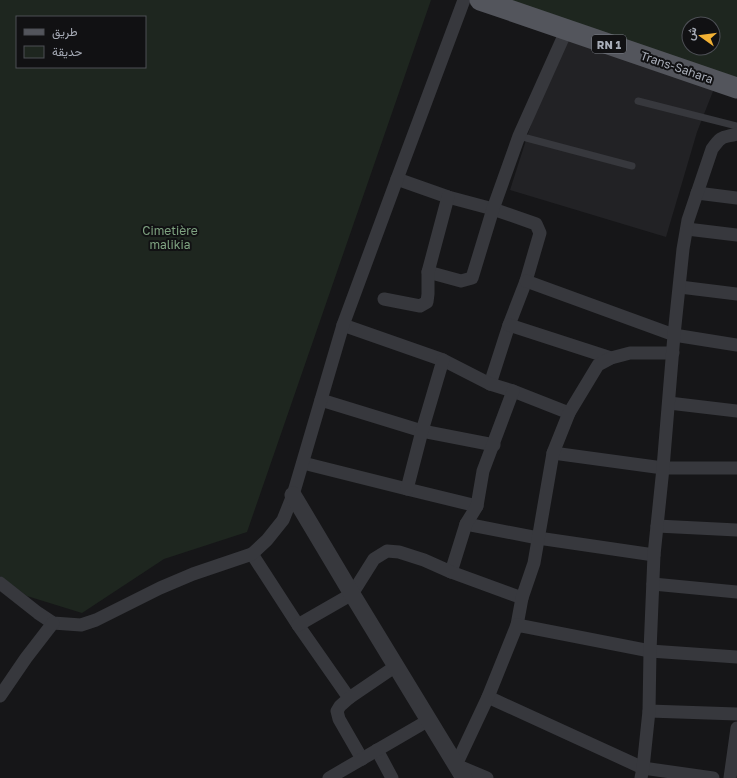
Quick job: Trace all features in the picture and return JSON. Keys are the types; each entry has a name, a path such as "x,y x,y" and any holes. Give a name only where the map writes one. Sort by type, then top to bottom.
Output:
{"main road":[{"name":"Trans-Sahara","path":"480,0 737,88"}],"street":[{"path":"0,583 53,623 81,625 96,620 160,588 193,574 252,554 267,540 283,520 303,463 343,325 464,0"},
{"path":"428,272 461,281 472,278 493,209 519,136 567,30"},
{"path":"642,773 649,711 654,555 683,249 688,220 712,149 718,140 737,134"},
{"path":"397,179 448,197 493,209 536,224 540,233 526,281 509,325 490,384"},
{"path":"697,193 737,198"},
{"path":"384,299 420,306 427,302 428,272 448,197"},
{"path":"687,230 737,235"},
{"path":"526,281 674,335 737,345"},
{"path":"680,287 737,294"},
{"path":"343,325 443,360 490,384 513,391 569,413"},
{"path":"509,325 611,358"},
{"path":"460,771 517,625 522,598 534,563 553,453 569,413 598,365 611,358 630,352 673,354"},
{"path":"407,489 443,360"},
{"path":"451,572 466,524 477,506 483,471 513,391"},
{"path":"321,400 422,431 494,444"},
{"path":"669,403 737,411"},
{"path":"553,453 663,468 737,468"},
{"path":"303,463 477,506"},
{"path":"293,495 460,771 487,778"},
{"path":"466,524 538,538 654,555"},
{"path":"657,526 737,530"},
{"path":"298,624 352,594 374,558 387,551 399,552 424,560 451,572 522,598"},
{"path":"252,554 298,624 350,698"},
{"path":"653,584 737,592"},
{"path":"0,696 26,658 53,623"},
{"path":"517,625 650,650 737,657"},
{"path":"362,759 338,719 337,711 340,706 350,698 396,666"},
{"path":"488,697 642,773 713,778"},
{"path":"649,711 737,714"},
{"path":"329,778 429,720"},
{"path":"730,778 737,728"},
{"path":"377,750 392,778"}],"lane":[{"path":"638,101 737,126"},
{"path":"519,136 632,166"}],"shaded area":[{"path":"562,28 717,81 697,132 666,237 510,190"}],"green space":[{"name":"Cimetière malikia","path":"0,0 431,0 247,532 164,559 82,613 27,596 0,576"},
{"path":"482,0 737,0 737,87"}]}
